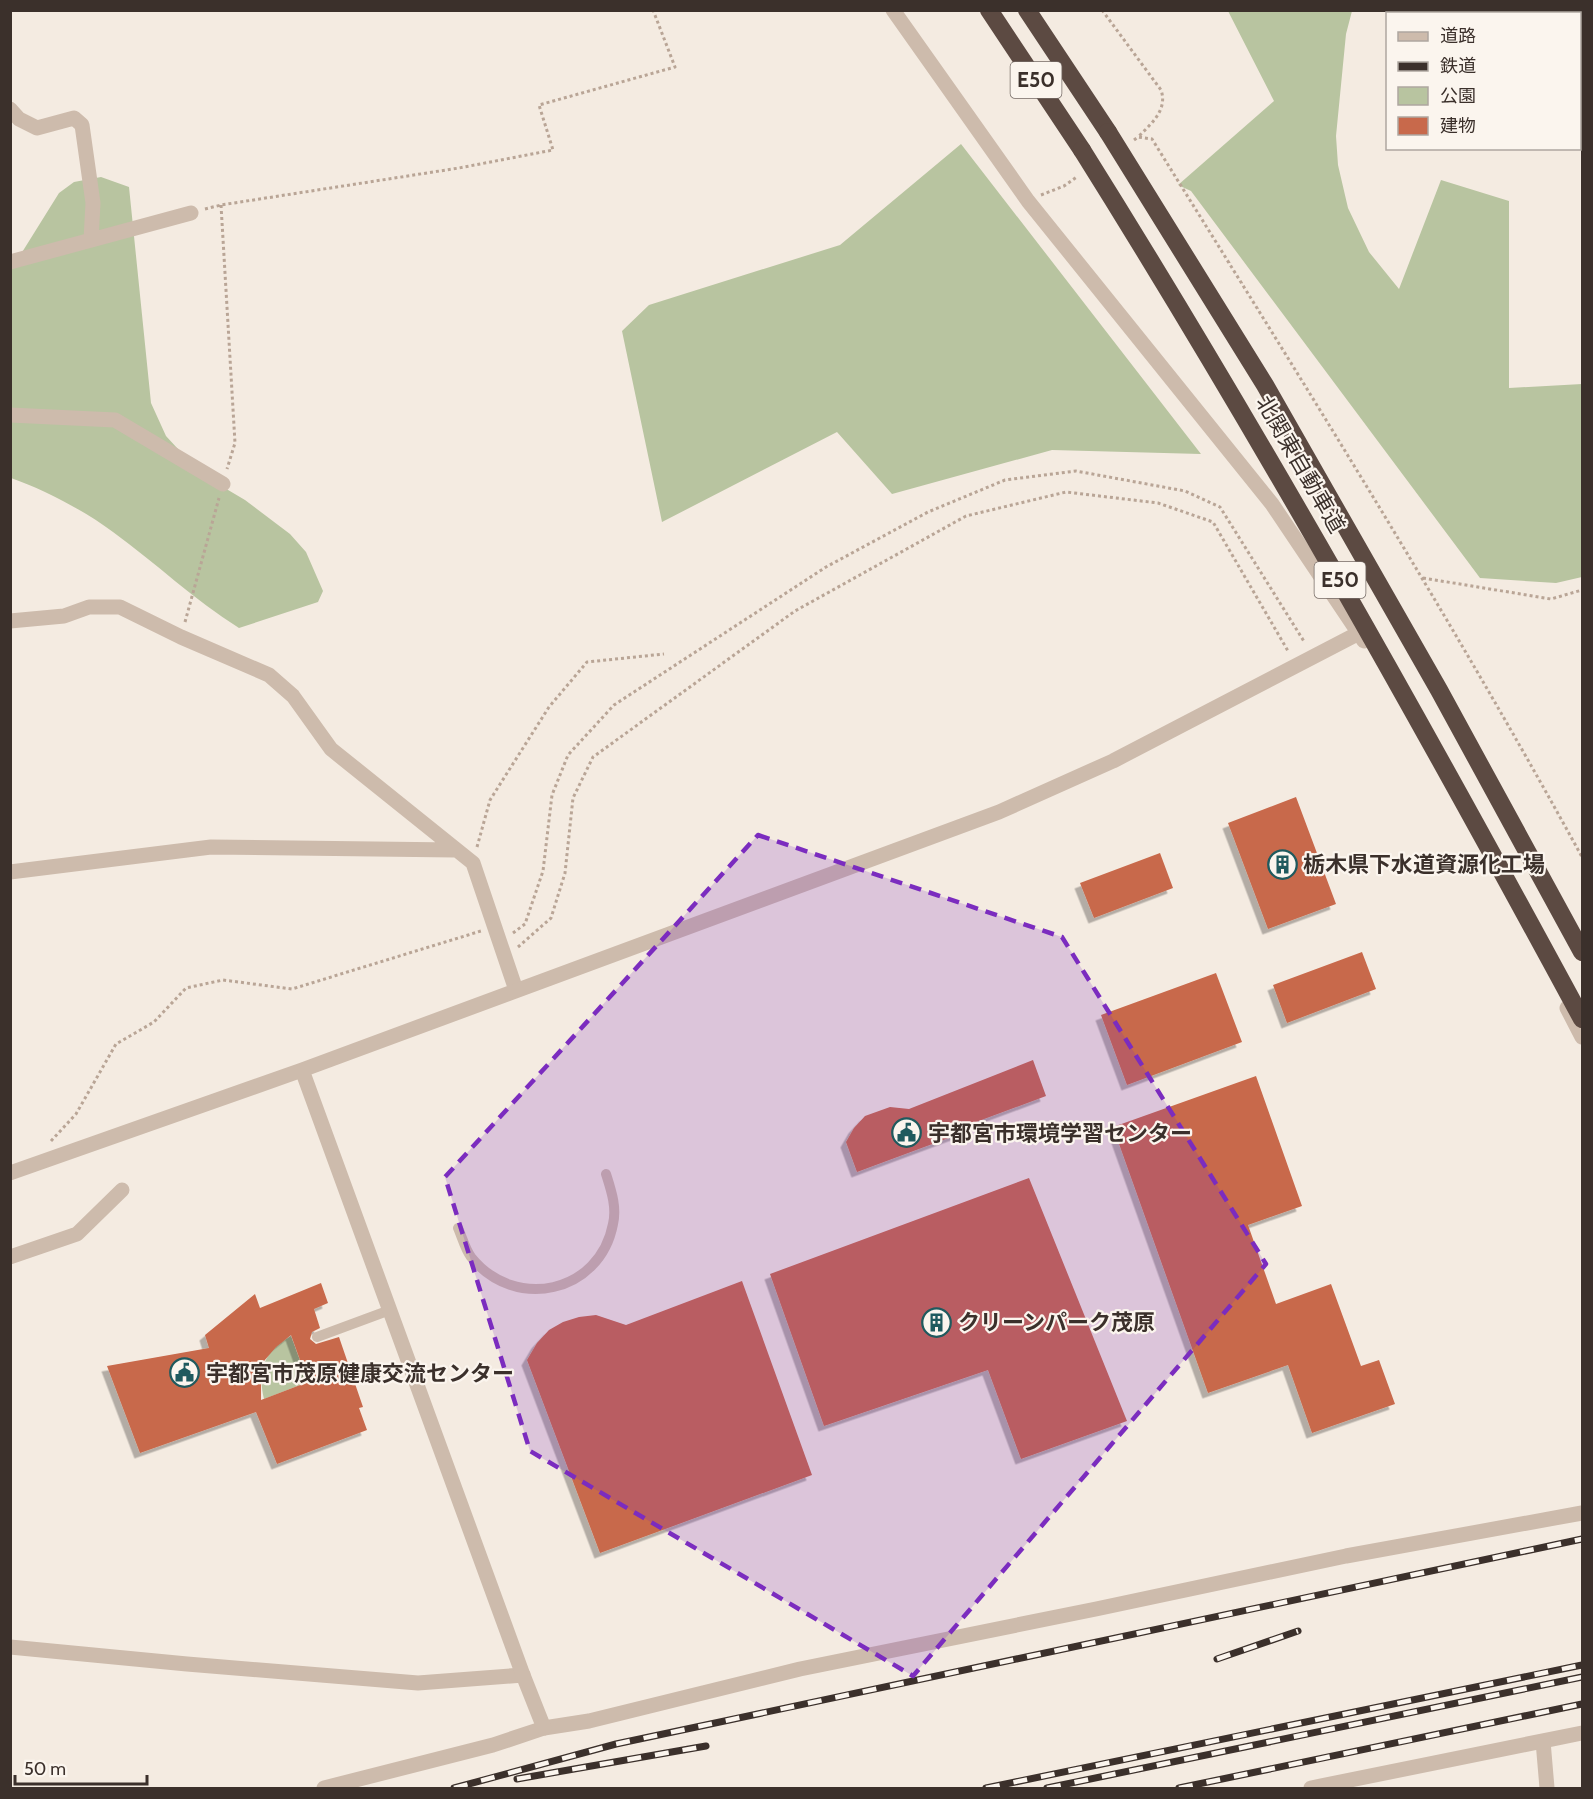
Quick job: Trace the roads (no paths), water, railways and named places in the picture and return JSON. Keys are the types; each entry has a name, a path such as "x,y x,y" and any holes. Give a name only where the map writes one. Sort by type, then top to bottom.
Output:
{"highway":[{"name":"北関東自動車道","path":"989,10 1082,150 1237,402 1410,703 1582,1019"},
{"name":"北関東自動車道","path":"1027,10 1108,132 1264,385 1439,690 1582,952"}],"street":[{"path":"893,10 1028,201 1272,504 1359,633 1582,1037"},
{"path":"10,109 19,119 37,128 74,118 82,125 93,203 91,240"},
{"path":"10,262 191,213"},
{"path":"10,415 115,420 223,484"},
{"path":"10,621 64,616 89,607 120,607 181,637 269,675 293,696 331,749 473,863 516,990"},
{"path":"10,1173 302,1070 999,812 1113,761 1359,633"},
{"path":"10,872 211,847 455,850"},
{"path":"302,1070 544,1728"},
{"path":"10,1257 77,1234 122,1190"},
{"path":"324,1788 493,1745 544,1728 589,1722 800,1669 1096,1610 1346,1556 1582,1513"},
{"path":"10,1647 418,1683 523,1675"},
{"path":"1311,1788 1376,1782 1582,1733"},
{"path":"1543,1741 1547,1788"}],"lane":[{"path":"458,1228 471,1256 493,1276 526,1289 542,1290 561,1286 577,1279 591,1267 602,1254 608,1240 613,1224 614,1208 606,1174"},
{"path":"317,1337 390,1310"}],"railway":[{"path":"454,1788 616,1744 1582,1539"},
{"path":"1217,1659 1298,1631"},
{"path":"986,1788 1582,1665"},
{"path":"1047,1788 1582,1677"},
{"path":"1179,1788 1582,1704"},
{"path":"517,1779 706,1746"}],"place":[{"name":"栃木県下水道資源化工場","path":"1282,864"},
{"name":"宇都宮市環境学習センター","path":"907,1133"},
{"name":"クリーンパーク茂原","path":"937,1322"},
{"name":"宇都宮市茂原健康交流センター","path":"185,1373"}]}
